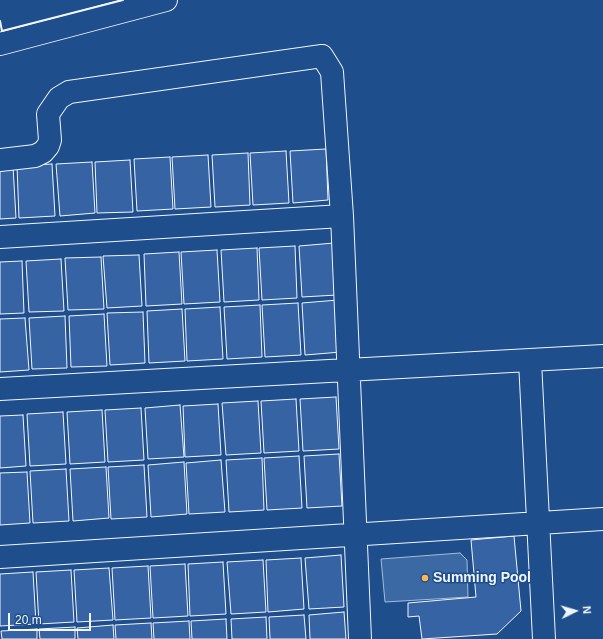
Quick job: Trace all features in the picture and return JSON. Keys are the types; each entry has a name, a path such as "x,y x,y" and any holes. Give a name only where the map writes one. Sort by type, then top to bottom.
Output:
{"lane":[{"path":"0,44 166,0"},
{"path":"0,160 35,156 43,152 48,146 50,140 48,114 59,98 69,92 322,56 332,72 342,216 350,371 360,639"},
{"path":"0,238 342,216"},
{"path":"0,389 603,356"},
{"path":"530,361 537,524 544,639"},
{"path":"0,557 603,519"}],"water":[{"name":"Summing Pool","path":"460,553 467,560 468,597 385,602 381,559"}],"building":[{"path":"326,149 328,200 293,203 290,151"},
{"path":"286,151 289,203 253,205 250,153"},
{"path":"248,153 250,205 215,207 212,155"},
{"path":"208,155 211,207 175,209 172,157"},
{"path":"170,157 173,209 137,211 134,159"},
{"path":"130,160 133,212 97,213 95,162"},
{"path":"92,162 95,213 60,216 56,164"},
{"path":"52,164 55,216 19,218 17,166"},
{"path":"13,166 16,218 0,219 0,167"},
{"path":"334,243 337,295 302,297 299,246"},
{"path":"295,246 297,298 262,300 259,248"},
{"path":"257,248 259,300 224,302 221,250"},
{"path":"217,250 220,302 184,304 181,252"},
{"path":"179,252 182,304 146,306 144,254"},
{"path":"139,255 142,306 107,308 103,256"},
{"path":"101,257 104,309 68,310 65,258"},
{"path":"61,259 64,311 29,312 26,261"},
{"path":"22,261 24,313 0,314 0,262"},
{"path":"338,300 341,352 305,355 302,303"},
{"path":"298,303 301,355 265,357 262,305"},
{"path":"260,305 262,357 227,359 224,307"},
{"path":"220,307 223,359 187,361 185,309"},
{"path":"182,309 185,361 149,363 147,311"},
{"path":"143,312 145,363 110,365 107,313"},
{"path":"104,314 107,366 71,367 69,316"},
{"path":"65,316 67,368 32,369 29,318"},
{"path":"25,318 29,370 0,372 0,319"},
{"path":"336,397 339,449 303,451 300,399"},
{"path":"296,399 299,451 264,453 261,401"},
{"path":"258,401 261,453 226,455 222,403"},
{"path":"218,404 221,455 185,457 183,406"},
{"path":"180,405 184,457 148,459 145,408"},
{"path":"141,408 144,460 108,462 105,410"},
{"path":"102,410 105,462 70,464 67,412"},
{"path":"63,412 66,464 30,466 27,414"},
{"path":"23,415 26,466 0,468 0,416"},
{"path":"339,454 342,506 307,508 304,456"},
{"path":"299,456 302,508 267,510 264,458"},
{"path":"262,458 264,510 229,512 226,460"},
{"path":"221,460 225,512 189,514 186,463"},
{"path":"184,462 187,514 151,517 148,465"},
{"path":"144,465 147,517 111,519 108,467"},
{"path":"106,467 109,518 73,521 70,469"},
{"path":"66,469 69,521 33,523 30,471"},
{"path":"27,472 30,523 0,525 0,473"},
{"path":"514,536 521,611 497,634 422,639 419,616 408,617 408,603 476,597 471,540"},
{"path":"341,555 344,607 309,609 305,558"},
{"path":"301,558 304,609 268,612 266,560"},
{"path":"263,560 266,612 231,614 227,562"},
{"path":"223,562 226,614 190,616 188,564"},
{"path":"185,564 188,616 153,618 150,566"},
{"path":"148,566 151,618 115,620 112,568"},
{"path":"109,568 113,620 77,622 74,570"},
{"path":"71,570 74,622 39,624 36,572"},
{"path":"33,572 36,624 0,626 0,574"},
{"path":"344,612 346,639 310,639 309,615"},
{"path":"304,615 306,639 270,639 269,617"},
{"path":"266,617 267,639 232,639 231,619"},
{"path":"226,619 227,639 192,639 191,621"},
{"path":"189,621 190,639 154,639 153,623"},
{"path":"151,623 152,639 116,639 115,625"},
{"path":"113,625 114,639 78,639 77,628"},
{"path":"75,627 75,639 40,639 39,629"},
{"path":"37,629 37,639 2,639 1,631"}],"wall":[{"path":"0,21 2,31 123,0"}],"place":[{"name":"Summing Pool","path":"425,578"}]}
